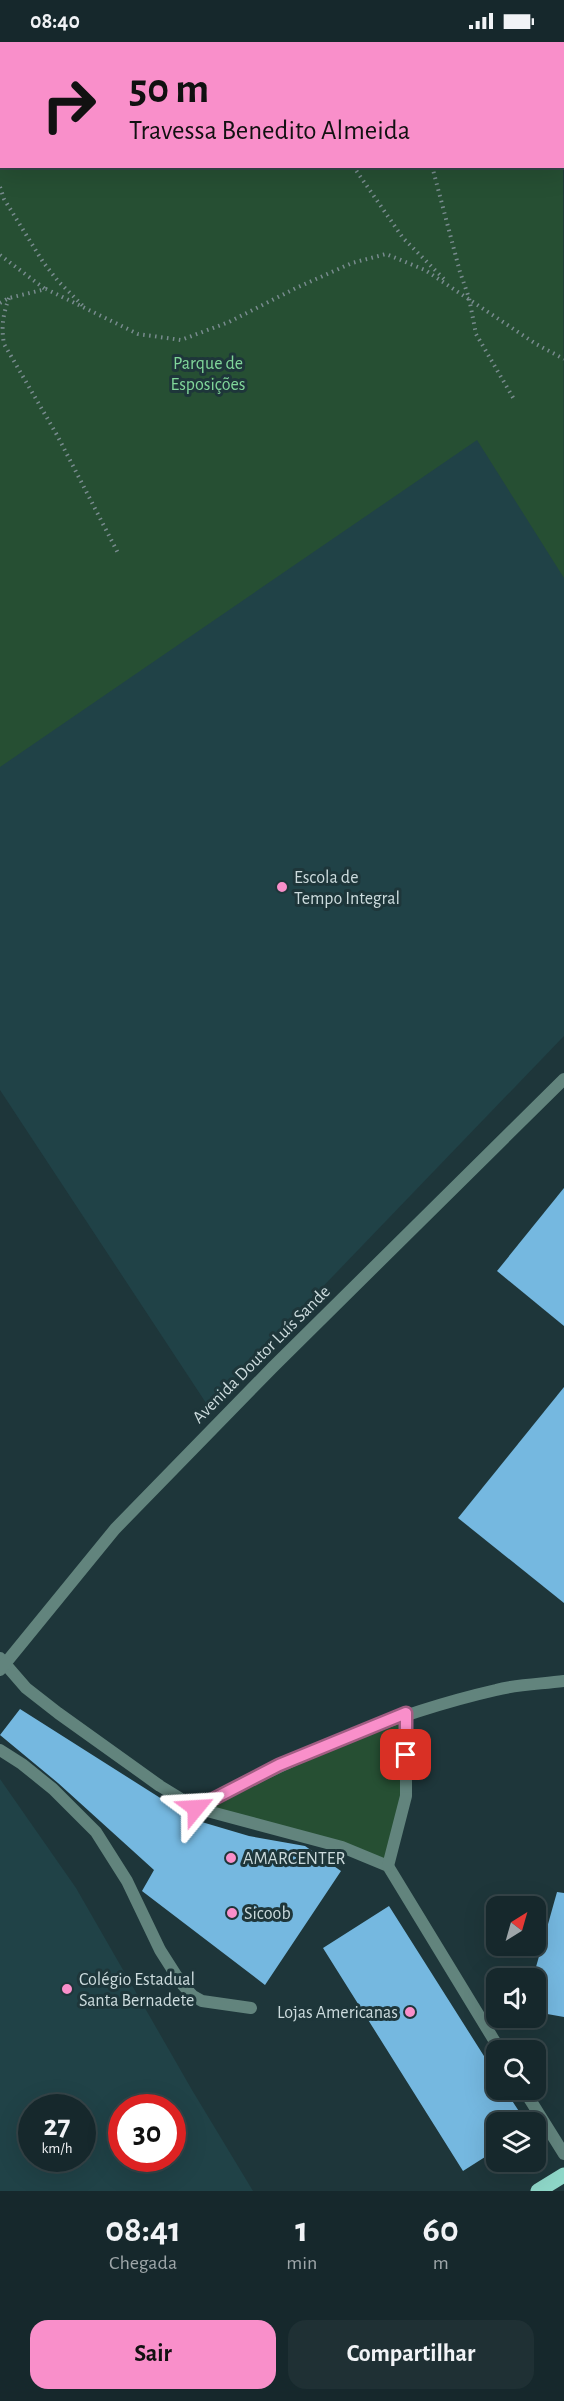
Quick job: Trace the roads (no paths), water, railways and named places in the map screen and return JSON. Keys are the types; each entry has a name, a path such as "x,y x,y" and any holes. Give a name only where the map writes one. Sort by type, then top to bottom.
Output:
{"main road":[{"path":"538,2191 564,2175"}],"street":[{"name":"Avenida Doutor Luís Sande","path":"2,1664 115,1529 273,1367 564,1079"},
{"path":"2,1664 26,1688 58,1713 160,1786 196,1808 342,1847 388,1866 494,2040"},
{"path":"196,1808 279,1765 406,1713 499,1689 564,1681"},
{"path":"388,1866 406,1796 406,1713"},
{"path":"0,1750 53,1789 96,1832 127,1881 160,1950 181,1983 193,1996 202,2001 251,2008"},
{"path":"530,2100 564,2154"}],"place":[{"name":"Escola de Tempo Integral","path":"282,887"},
{"name":"AMARCENTER","path":"231,1858"},
{"name":"Sicoob","path":"232,1913"},
{"name":"Colégio Estadual Santa Bernadete","path":"67,1989"},
{"name":"Lojas Americanas","path":"410,2012"}],"park label":[{"name":"Parque de Esposições","path":"208,373"}]}
